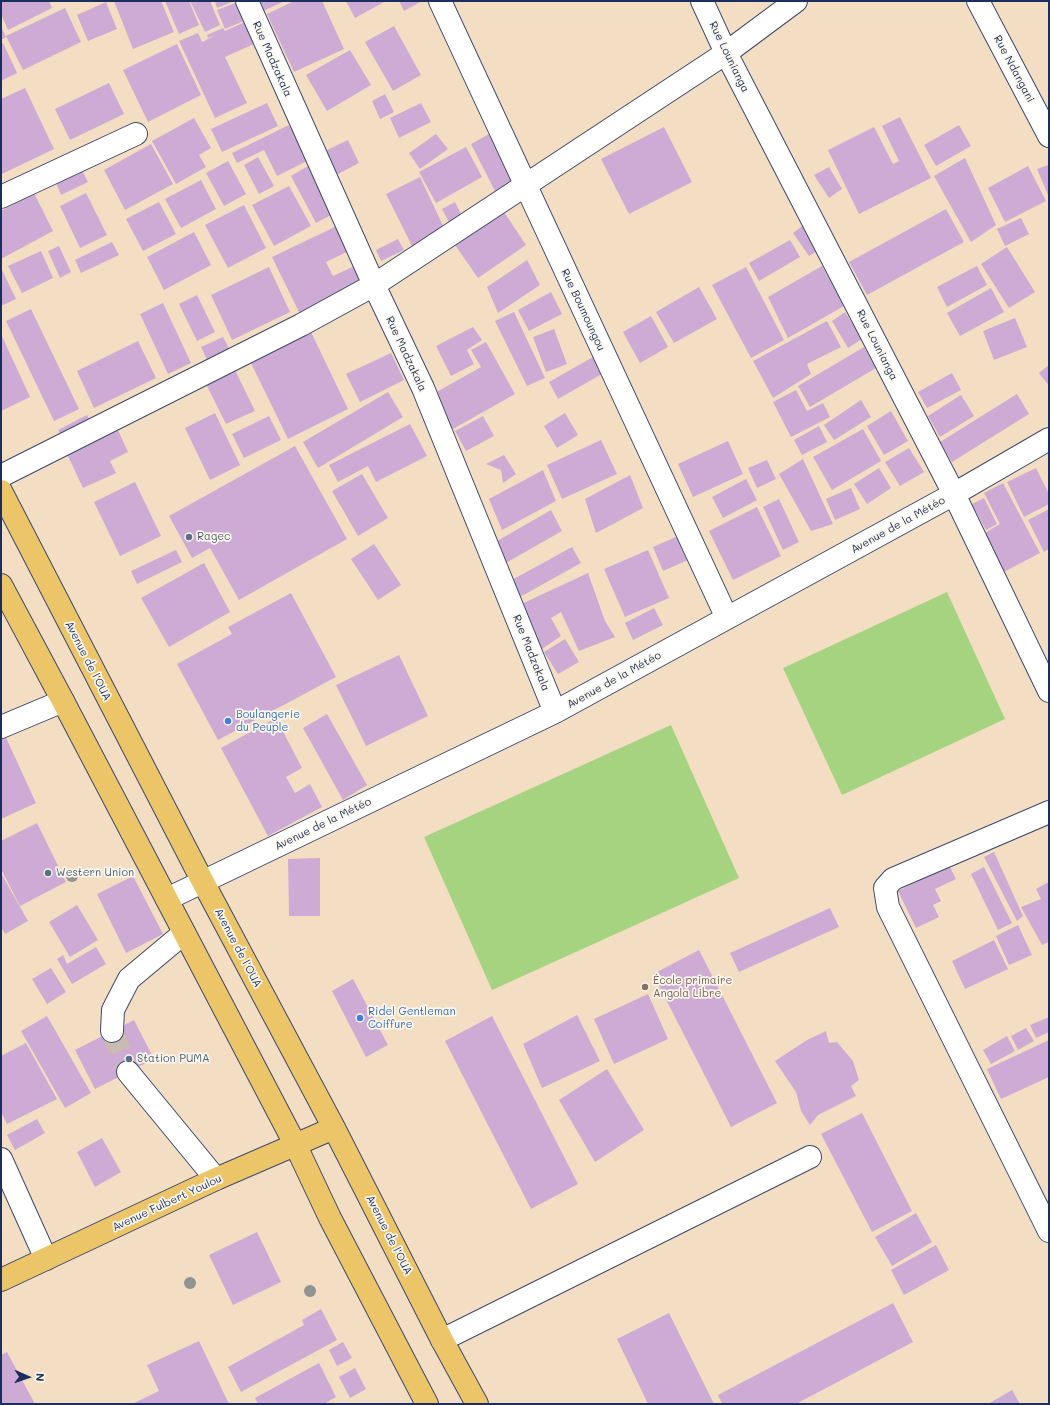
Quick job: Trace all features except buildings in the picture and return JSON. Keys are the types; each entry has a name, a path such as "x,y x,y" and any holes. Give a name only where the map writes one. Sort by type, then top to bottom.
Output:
{"main road":[{"name":"Avenue de l'OUA","path":"1,491 203,882 334,1128 442,1340 478,1404"},
{"path":"1,585 64,701 296,1146 330,1218 427,1404"},
{"name":"Avenue Fulbert Youlou","path":"1,1280 216,1179 296,1146 334,1128"}],"street":[{"name":"Rue Madzakala","path":"247,1 374,285 423,388 555,712"},
{"name":"Rue Boumoungou","path":"440,1 524,186 727,618"},
{"name":"Rue Lounianga","path":"702,1 726,53 954,494 1049,691"},
{"path":"1,476 294,328 374,285 726,53 796,1"},
{"name":"Rue Ndangani","path":"978,1 1049,136"},
{"path":"1,197 136,134"},
{"name":"Avenue de la Météo","path":"167,899 555,712 954,494 1049,439"},
{"path":"1,727 64,701"},
{"path":"1049,812 893,879 885,888 888,907 1041,1198 1049,1231"},
{"path":"112,1031 113,1010 129,979 184,933"},
{"path":"128,1072 216,1179"},
{"path":"442,1340 810,1157"},
{"path":"1,1159 46,1259"}],"green space":[{"path":"947,592 1005,719 842,795 783,668"},
{"path":"671,725 739,878 492,990 424,837"}],"tunnel":[{"path":"112,1031 128,1072"}],"place":[{"name":"Ragec","path":"189,537"},
{"name":"Boulangerie du Peuple","path":"228,721"},
{"name":"Western Union","path":"48,873"},
{"name":"École primaire Angola Libre","path":"645,987"},
{"name":"Ridel Gentleman Coiffure","path":"360,1018"},
{"name":"Station PUMA","path":"129,1059"}]}
